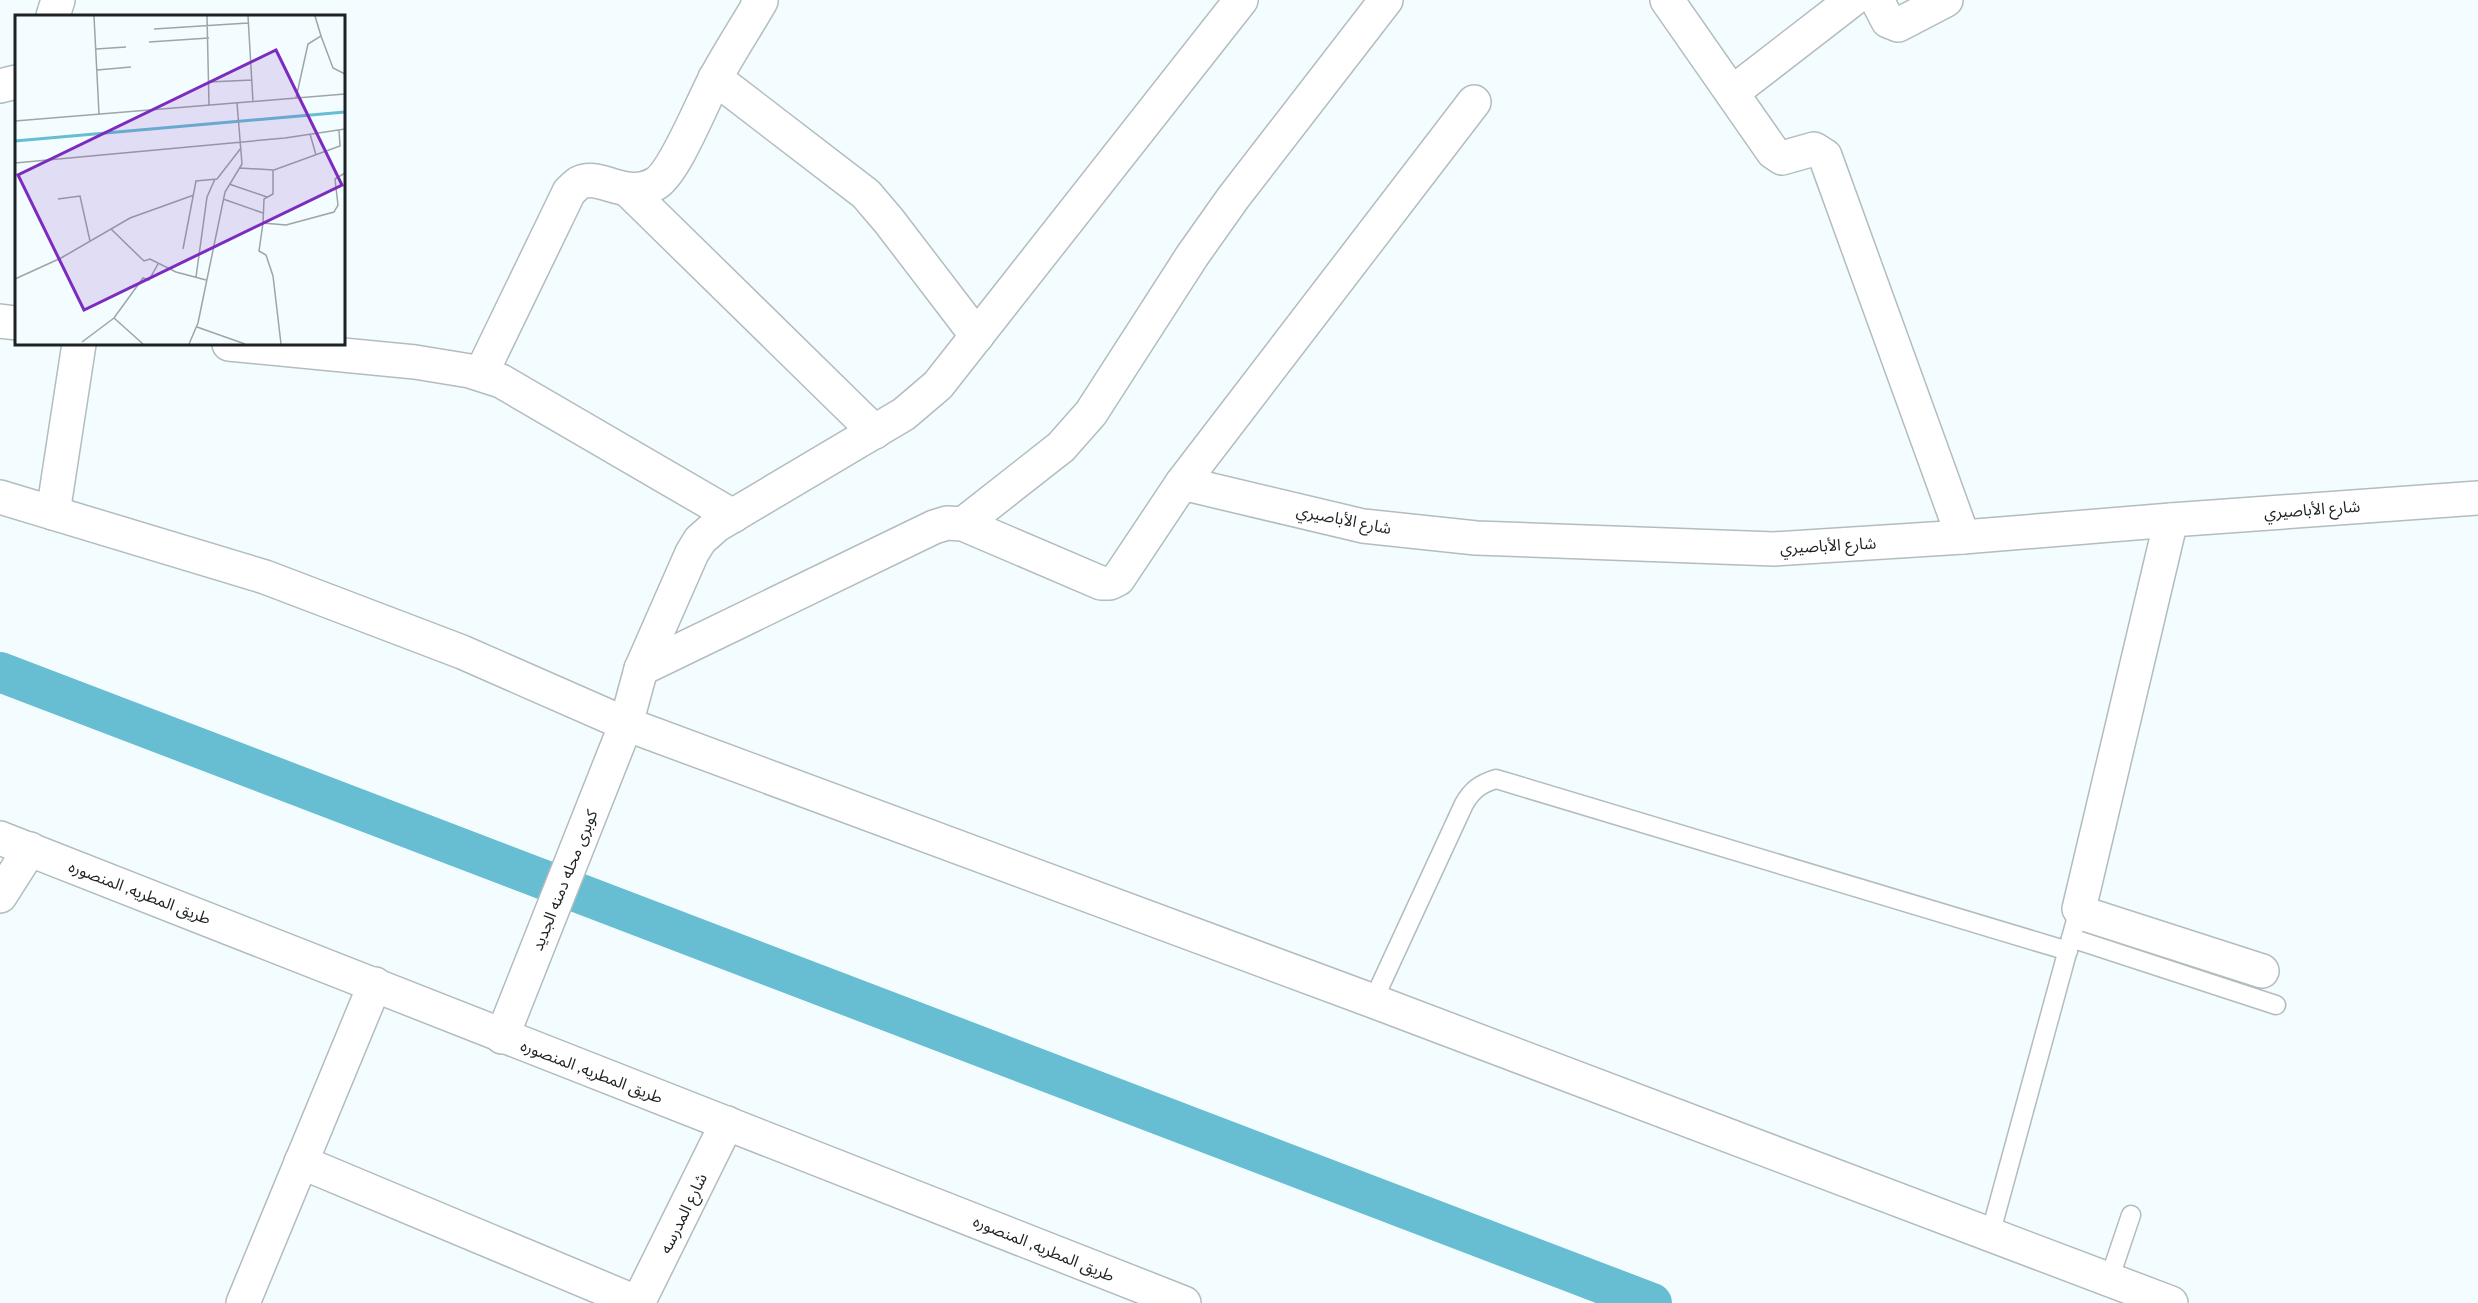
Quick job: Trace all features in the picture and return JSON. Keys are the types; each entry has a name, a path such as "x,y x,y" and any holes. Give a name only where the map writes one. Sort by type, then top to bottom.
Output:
{"street":[{"path":"53,15 58,0"},
{"path":"481,374 569,192 579,183 590,180 628,190 644,190 658,183 670,168 715,78 760,0"},
{"name":"كوبرى محله دمنه الجديد","path":"502,1037 626,724 641,669 692,553 708,532 904,414 938,385 1242,0"},
{"path":"963,524 1061,447 1075,433 1091,413 1192,256 1233,198 1386,0"},
{"path":"1667,0 1773,152 1782,158 1814,149 1825,156 1963,537"},
{"path":"1728,86 1742,85 1852,0"},
{"path":"1876,0 1888,21 1898,26 1946,0"},
{"path":"715,78 866,194 890,221 976,336"},
{"path":"0,86 15,82"},
{"path":"641,669 934,527 947,523 963,524 1101,583 1110,583 1122,574 1182,483 1474,102"},
{"path":"628,190 875,432"},
{"path":"0,321 15,323"},
{"path":"53,513 79,345"},
{"path":"239,345 415,362 481,374 501,381 733,516"},
{"name":"شارع الأباصيري","path":"1182,483 1363,526 1476,538 1774,549 2478,498"},
{"path":"0,497 265,577 462,652 626,724 1373,1001 2171,1303"},
{"path":"2073,932 2171,520"},
{"name":"طريق المطريه, المنصوره","path":"0,838 1184,1303"},
{"path":"0,896 30,849"},
{"path":"2073,932 2088,915 2262,971"},
{"path":"243,1303 375,984"},
{"name":"شارع المدرسه","path":"638,1303 727,1123"},
{"path":"301,1162 638,1303"}],"lane":[{"path":"1373,1001 1464,804 1476,788 1496,778 2073,932 2276,1005"},
{"path":"1990,1235 2073,932"},
{"path":"2109,1280 2131,1215"}],"waterway":[{"path":"0,672 1652,1303"}]}
